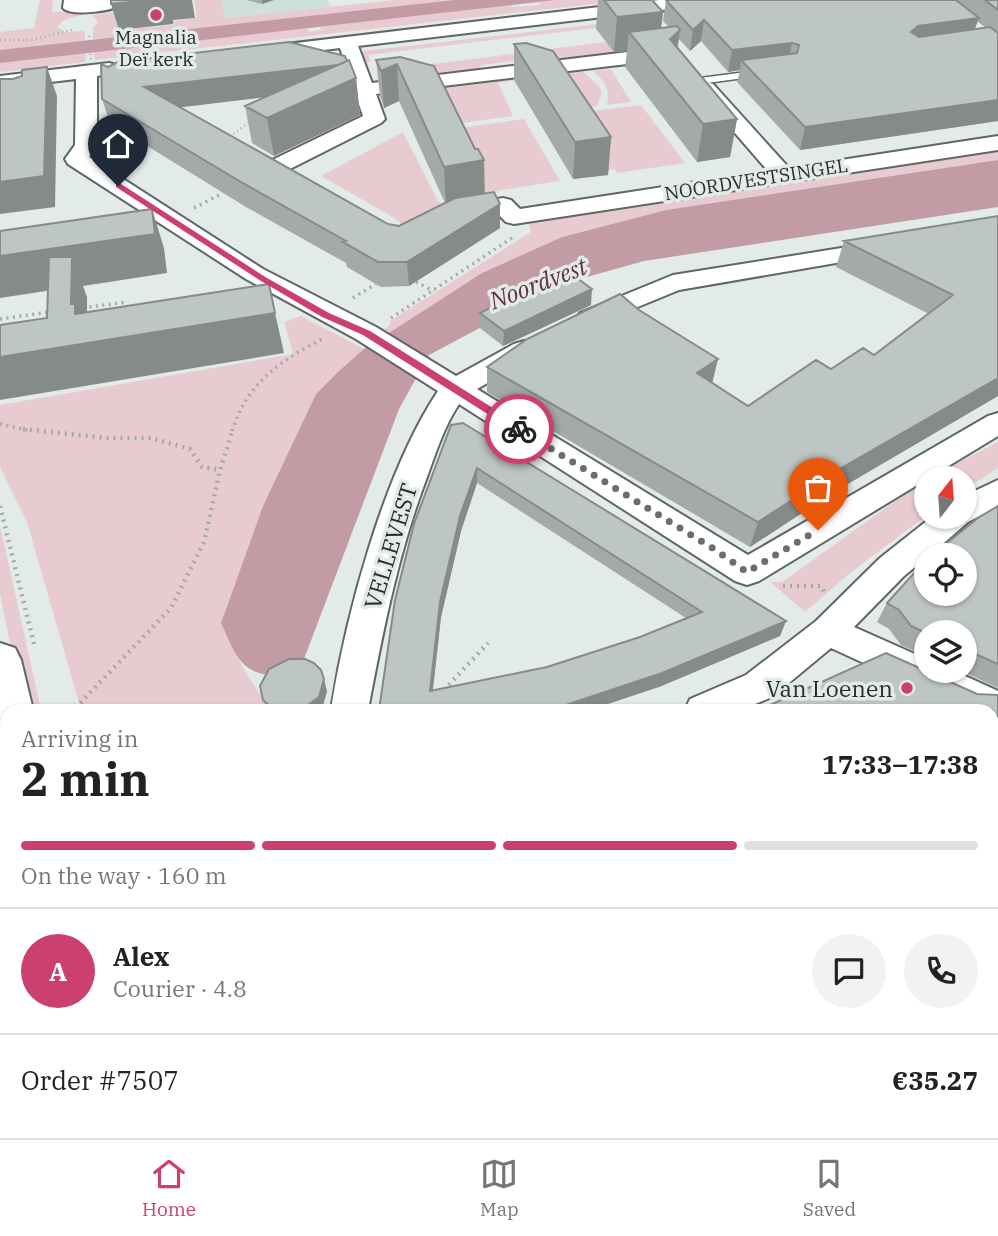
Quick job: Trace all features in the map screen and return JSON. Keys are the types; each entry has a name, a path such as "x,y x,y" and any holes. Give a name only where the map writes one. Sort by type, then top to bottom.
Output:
{"street":[{"path":"73,0 72,8 115,3 115,0"},
{"path":"238,54 705,0"},
{"path":"639,8 783,175"},
{"path":"274,168 374,119 347,41"},
{"path":"362,90 677,53"},
{"path":"89,66 85,84 86,146 76,159 264,279 357,329 442,380 747,572 998,423"},
{"path":"0,82 24,85 89,66 129,67"},
{"path":"225,139 297,181"},
{"name":"NOORDVESTSINGEL","path":"514,217 998,143"},
{"path":"436,221 448,214 503,205 514,217"},
{"path":"442,380 673,283 906,245"},
{"name":"VELLEVEST","path":"350,704 375,586 396,516 433,421 442,380"},
{"path":"977,503 998,491"},
{"path":"717,704 760,686 824,615 939,529"},
{"path":"824,615 991,704"},
{"path":"13,704 18,658"}],"lane":[{"path":"700,81 775,71"}],"path":[{"path":"0,40 32,40 80,28"},
{"path":"89,36 89,66"},
{"path":"225,139 256,118"},
{"path":"76,704 89,694 171,608 204,542 220,470 240,407 262,378 293,354 357,329 433,291 522,232 514,217"},
{"path":"416,282 433,291"},
{"path":"76,309 127,302"},
{"path":"0,319 51,312"},
{"path":"0,424 33,431 107,438 150,438 190,449 202,467 220,470"},
{"path":"0,506 18,658"},
{"path":"747,572 758,587 821,586 825,590 824,615"},
{"path":"440,695 488,643"}],"shaded area":[{"path":"40,0 53,0 52,12 77,10 77,14 84,14 64,20 57,27 65,32 85,31 85,41 0,50 0,32 34,28"},
{"path":"194,0 221,0 225,18 395,0 454,0 93,40 93,28 98,22 92,15 116,12 119,30 173,25 173,21 197,18"},
{"path":"221,0 328,0 331,7 225,18"},
{"path":"629,0 95,60 94,52 307,28 309,32 321,30 320,27 511,5 541,5 540,2"},
{"path":"632,20 637,23 368,55 371,62 361,63 356,52"},
{"path":"638,38 649,53 575,60 532,51"},
{"path":"528,52 532,58 484,65 466,74 383,84 378,71"},
{"path":"86,53 85,62 0,72 0,63"},
{"path":"611,69 631,102 607,105 606,86 593,71"},
{"path":"581,70 602,92 597,106 572,110 548,72"},
{"path":"542,73 543,76 498,83 513,116 454,124 434,85"},
{"path":"641,105 685,163 617,173 615,169 608,170 570,114"},
{"path":"524,119 560,181 482,193 453,129"},
{"path":"403,132 438,201 450,207 410,230 391,216 321,176"},
{"path":"998,149 998,160 666,210 562,237 482,273 386,335 384,330 390,325 390,321 531,232 528,221"},
{"path":"301,316 364,349 316,394 263,506 221,623 247,675 267,704 79,704 27,522 0,467 0,405 293,354 284,322"},
{"path":"998,442 998,468 977,482 977,466 952,466"},
{"path":"914,488 914,525 850,573 805,612 770,582 782,582"},
{"path":"0,528 40,704 23,704 0,594"}],"water":[{"path":"454,0 556,0 0,63 0,50"},
{"name":"Noordvest","path":"998,160 998,207 644,261 562,284 429,355 399,409 304,659 281,665 268,675 250,669 238,657 221,623 263,506 316,394 364,349 482,273 562,237 666,210"}],"building":[{"path":"111,0 150,0 111,4"},
{"path":"604,0 652,0 663,12 617,17"},
{"path":"666,0 956,0 979,18 918,26 911,32 919,37 990,27 998,33 998,100 805,127 741,60 797,53 799,45 792,43 732,50 704,20 693,30"},
{"path":"985,0 998,0 998,10"},
{"path":"677,26 680,30 670,39 737,119 703,124 629,32"},
{"path":"289,42 345,56 347,61 338,65 144,87 388,224 399,226 455,198 494,192 500,204 407,262 378,262 102,99 101,64 108,67 118,62"},
{"path":"526,43 553,51 611,137 575,142 514,44"},
{"path":"400,57 434,66 475,149 478,149 484,160 444,167 397,64 381,71 376,60"},
{"path":"349,60 356,78 267,118 245,106"},
{"path":"47,67 44,176 0,182 0,79 22,76 22,70"},
{"path":"152,209 155,234 0,256 0,231"},
{"path":"998,216 998,378 843,467 758,522 487,367 527,339 620,294 639,310 718,359 697,373 748,406 816,360 831,369 863,348 874,355 953,295 844,241"},
{"path":"49,257 72,257 71,304 75,304 75,314 269,284 275,313 0,357 0,325 47,318"},
{"path":"566,270 592,289 504,331 480,313"},
{"path":"463,423 786,621 662,673 569,704 380,704 395,600 414,524 451,425","holes":["477,468 702,612 640,637 547,667 430,691 440,602 460,516"]},
{"path":"998,506 998,664 977,655 977,620 914,620 914,627 899,610 887,603 914,573 914,606 977,606 977,543 947,543 964,529 977,529 978,518"},
{"path":"886,653 914,666 914,683 953,683 977,694 998,695 998,704 772,704"},
{"path":"289,659 305,659 314,663 321,670 324,679 319,697 309,704 267,704 263,700 260,686 269,669"}],"way so far":[{"path":"519,429 747,572 818,530"}],"place":[{"name":"Magnalia Deï kerk","path":"156,15"},
{"name":"Van Loenen","path":"907,688"}],"route":[{"path":"118,186 264,279 325,315 366,333 519,429"}]}
